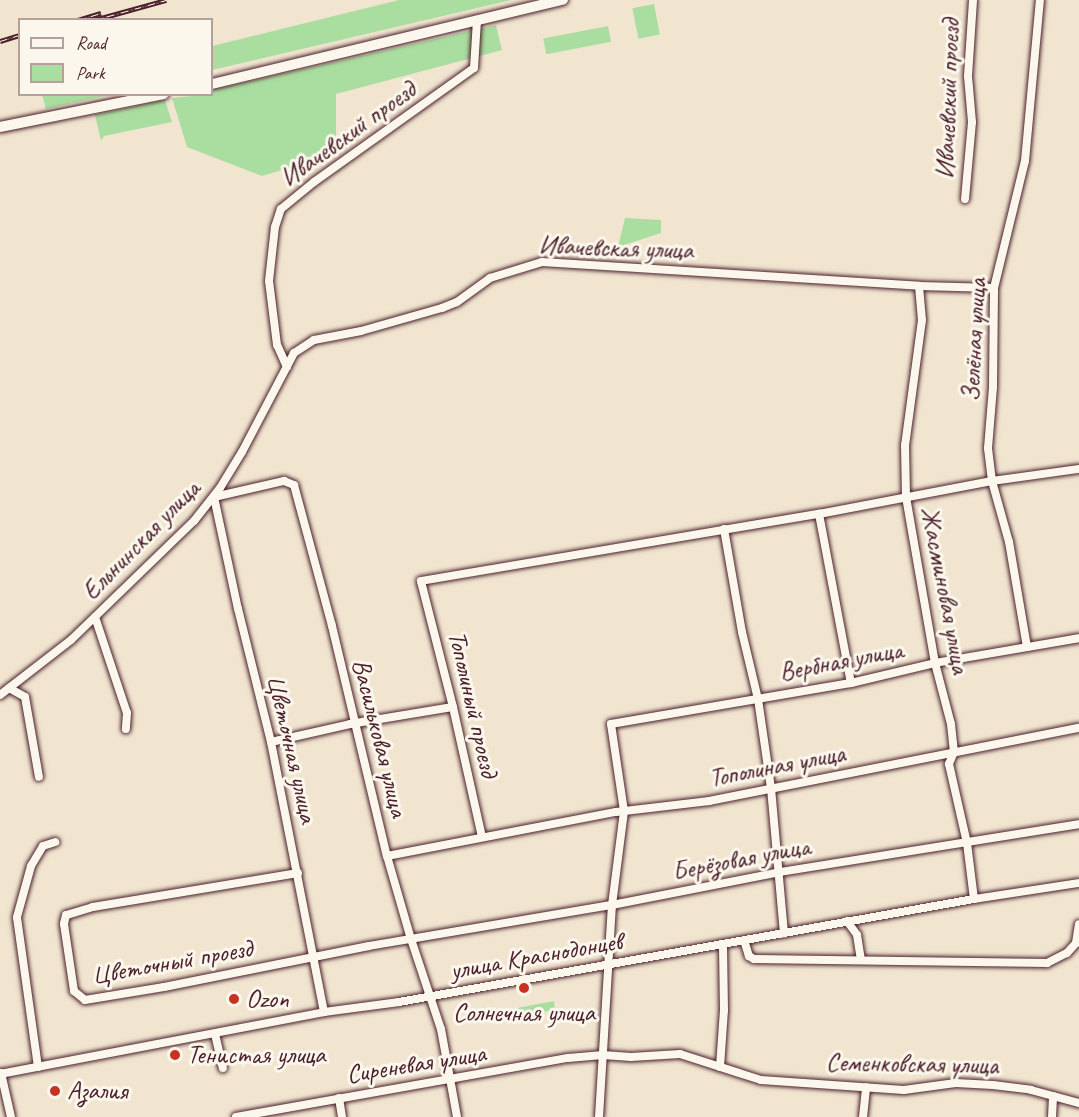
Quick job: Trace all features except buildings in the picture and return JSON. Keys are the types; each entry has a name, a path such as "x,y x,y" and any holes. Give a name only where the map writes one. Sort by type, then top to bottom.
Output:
{"street":[{"path":"213,84 563,0"},
{"name":"Ивачевский проезд","path":"965,200 972,122 968,76 973,0"},
{"name":"Зелёная улица","path":"1027,647 1009,542 992,481 988,448 993,387 994,288 1025,161 1040,0"},
{"name":"Ивачевский проезд","path":"287,367 277,345 269,281 275,227 281,209 314,182 474,68 477,20"},
{"path":"0,127 154,96"},
{"name":"Ивачевская улица","path":"294,353 314,340 361,331 442,308 457,302 490,278 542,262 919,286 994,288"},
{"name":"Жасминовая улица","path":"919,286 922,320 905,445 906,497 935,663 951,724 954,752 950,764 967,843 974,899"},
{"name":"Ельнинская улица","path":"0,695 66,644 194,521 214,497 247,442 294,353"},
{"path":"784,933 771,789 758,699 742,632 724,530 992,481 1079,469"},
{"name":"Васильковая улица","path":"214,497 284,481 294,485 387,856 411,939 431,995 452,1080"},
{"name":"Цветочная улица","path":"214,497 238,609 271,742 324,1012"},
{"path":"819,514 851,683"},
{"name":"Тополиный проезд","path":"482,837 453,707 421,581 724,530"},
{"path":"95,617 127,713 126,729"},
{"name":"Вербная улица","path":"624,811 611,724 851,683 935,663 1079,638"},
{"path":"9,688 25,698 39,777"},
{"path":"271,742 453,707"},
{"name":"Тополиная улица","path":"387,856 624,811 709,801 1079,728"},
{"path":"599,1117 612,905 624,811"},
{"name":"Берёзовая улица","path":"411,939 612,905 780,872 1079,825"},
{"path":"38,1067 17,917 31,866 43,846 55,842"},
{"name":"Цветочный проезд","path":"298,873 93,907 66,915 64,924 74,991 85,1000 411,939"},
{"name":"улица Краснодонцев","path":"0,1073 324,1012 608,966 847,921 1079,883"},
{"path":"847,921 857,935 861,960"},
{"path":"744,940 749,956 754,959 1047,963 1067,953 1076,943 1079,924"},
{"path":"720,1066 724,1010 723,944"},
{"path":"215,1034 223,1068"},
{"name":"Семенковская улица","path":"603,1055 631,1057 680,1054 761,1080 904,1090 956,1083 1031,1090 1079,1103"},
{"name":"Сиреневая улица","path":"236,1117 576,1057 603,1055"},
{"path":"0,1073 11,1117"},
{"path":"452,1080 458,1117"},
{"path":"863,1117 866,1087"},
{"path":"1052,1117 1053,1096"},
{"path":"339,1098 342,1117"}],"green space":[{"path":"399,0 511,0 213,70 213,46"},
{"path":"654,4 660,34 638,39 632,8"},
{"path":"496,25 502,50 336,94 336,154 262,176 187,147 172,98 213,96 213,90"},
{"path":"608,26 611,42 546,54 543,39"},
{"path":"43,96 104,96 46,109"},
{"path":"165,100 172,122 104,136 101,141 95,115"},
{"path":"625,218 661,220 661,233 618,247"},
{"path":"554,1001 555,1010 502,1018 501,1011"}],"railway":[{"path":"101,18 166,0"},
{"path":"85,18 101,13"},
{"path":"0,41 18,36"}],"place":[{"name":"Солнечная улица","path":"524,988"},
{"name":"Ozon","path":"234,999"},
{"name":"Тенистая улица","path":"175,1055"},
{"name":"Азалия","path":"55,1091"}]}
